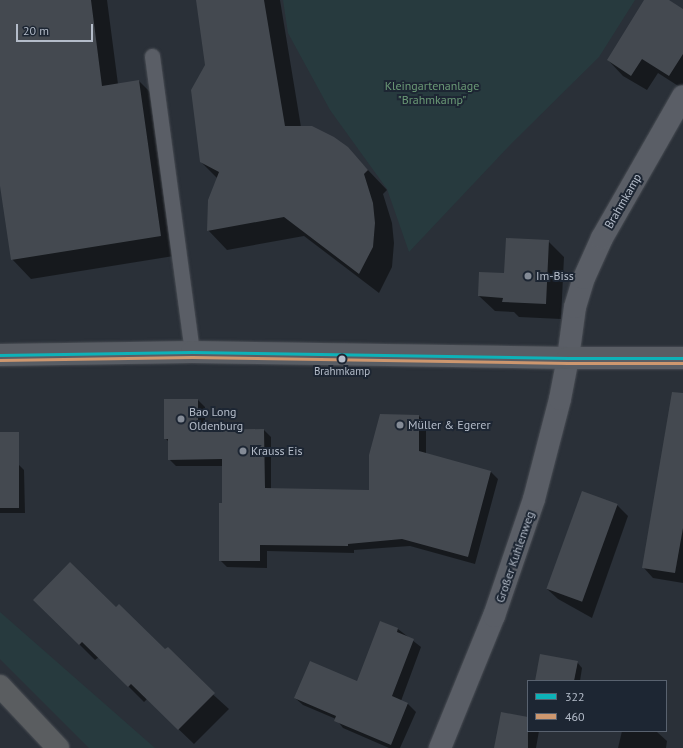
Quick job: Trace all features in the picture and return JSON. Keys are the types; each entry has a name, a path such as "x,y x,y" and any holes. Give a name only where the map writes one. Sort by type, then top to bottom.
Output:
{"highway":[{"path":"0,686 58,748"}],"main road":[{"path":"0,355 192,352 568,358 683,358"}],"street":[{"name":"Brahmkamp","path":"568,358 575,307 584,278 602,238 683,96"},
{"name":"Großer Kuhlenweg","path":"440,748 494,616 534,499 560,399 568,358"}],"lane":[{"path":"152,56 192,352"}],"green space":[{"name":"Kleingartenanlage \"Brahmkamp\"","path":"283,0 635,0 599,57 512,143 409,252 387,189 330,110 288,33"},
{"path":"0,612 155,748 89,748 0,659"}],"building":[{"path":"0,0 91,0 102,86 139,80 161,236 11,260 0,186"},
{"path":"196,0 264,0 285,126 312,126 334,137 348,147 368,170 364,174 373,203 375,223 373,247 359,274 284,217 207,231 208,200 219,172 200,162 191,90 205,65"},
{"path":"644,0 669,0 683,9 683,54 669,76 642,59 631,76 607,60"},
{"path":"506,238 549,240 546,304 502,302 503,298 478,296 479,272 504,273"},
{"path":"672,392 683,393 683,528 675,573 642,568"},
{"path":"164,399 198,399 198,430 264,429 265,488 369,490 369,455 380,414 419,415 419,451 491,471 468,557 402,539 348,544 348,546 260,545 260,561 219,561 219,503 222,503 222,459 168,460 168,439 164,439"},
{"path":"0,432 19,432 19,508 0,508"},
{"path":"582,491 618,504 582,602 546,589"},
{"path":"70,562 116,607 119,604 165,649 168,647 215,693 178,730 131,684 128,687 82,642 79,645 33,600"},
{"path":"380,621 398,628 397,632 414,639 392,696 408,703 391,745 334,721 336,716 294,698 310,661 357,681"},
{"path":"540,654 578,661 574,680 535,680"},
{"path":"501,712 527,717 528,748 494,748"}],"transit line":[{"name":"322","path":"0,355 192,352 568,358 683,358"},
{"name":"460","path":"0,360 192,357 568,363 683,363"}],"place":[{"name":"Im-Biss","path":"528,276"},
{"name":"Brahmkamp","path":"342,359"},
{"name":"Bao Long Oldenburg","path":"181,419"},
{"name":"Müller & Egerer","path":"400,425"},
{"name":"Krauss Eis","path":"243,451"}]}
